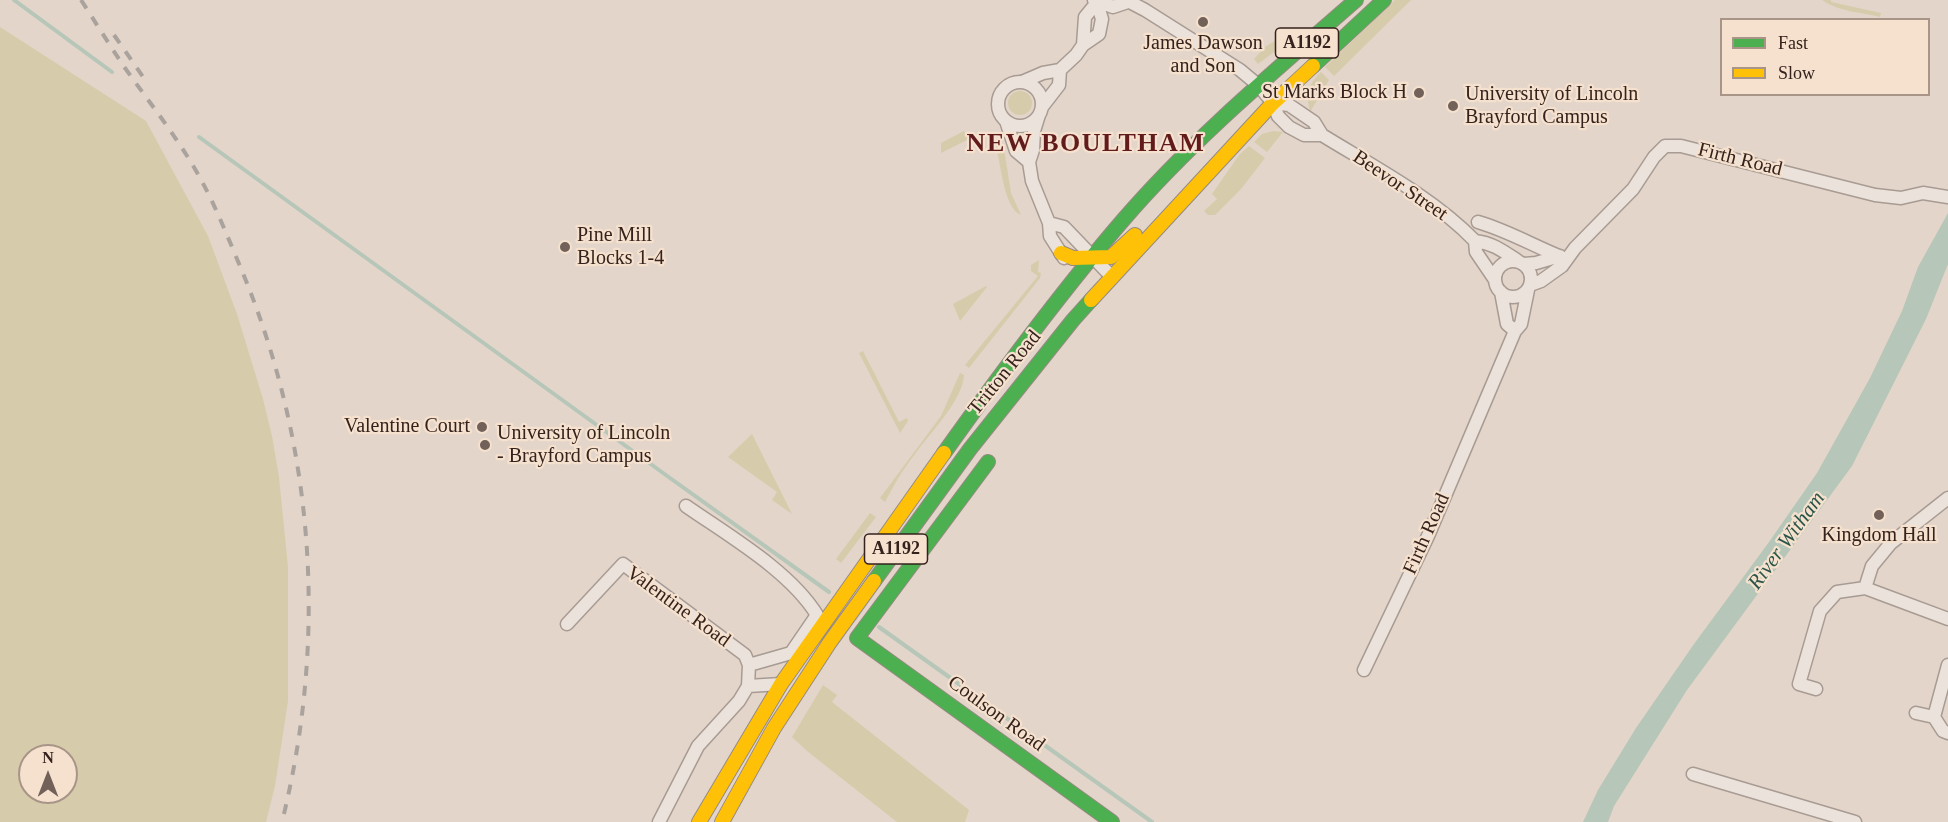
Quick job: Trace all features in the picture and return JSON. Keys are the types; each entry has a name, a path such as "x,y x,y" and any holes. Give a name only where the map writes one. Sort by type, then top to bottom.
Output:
{"main road":[{"name":"Tritton Road","path":"699,822 781,684 981,401 1062,296 1125,218 1157,184 1258,86 1356,0"},
{"name":"Tritton Road","path":"722,822 774,728 830,642 970,449 1073,320 1273,104 1384,0"},
{"path":"1061,253 1073,258 1111,257 1185,188 1210,172"},
{"name":"Coulson Road","path":"988,462 857,638 1112,822"}],"street":[{"name":"Beevor Street","path":"1096,0 1113,7 1127,1 1145,9 1240,70 1258,86 1273,104 1278,116 1289,127 1304,135 1322,135"},
{"path":"1029,162 1016,151 1006,121 999,109 1001,94 1007,86 1043,73 1060,70 1076,55 1083,45 1085,17 1096,0"},
{"path":"1006,121 1016,126 1027,125 1041,111 1059,85 1060,70"},
{"path":"1022,82 1036,88 1042,97 1029,162 1032,181 1049,223 1050,236 1079,277 1097,295"},
{"name":"Beevor Street","path":"1273,104 1289,105 1314,122 1322,135 1422,197 1464,230 1475,241 1476,252 1498,286"},
{"name":"Firth Road","path":"1364,670 1428,536 1515,331 1521,324 1529,288 1562,266 1575,249 1633,189 1660,148 1672,145 1875,195 1901,198 1923,193 1948,197"},
{"path":"1478,222 1496,227 1559,256"},
{"path":"1049,223 1064,227 1112,277"},
{"name":"Beevor Street","path":"1475,241 1488,242 1504,250 1521,263"},
{"name":"Firth Road","path":"1521,263 1536,263 1575,249"},
{"path":"1498,286 1507,296 1522,295 1529,288 1531,276 1521,263 1512,261 1498,268 1498,286 1507,324 1515,331"},
{"path":"1865,588 1872,566 1891,543 1948,498"},
{"path":"659,822 698,747 739,701 748,686 749,665 791,653 817,615 808,600 788,578 686,506"},
{"name":"Valentine Road","path":"567,624 623,564 745,655 749,665"},
{"path":"1816,689 1799,684 1820,611 1837,592 1865,588 1948,619"},
{"path":"1934,717 1948,664"},
{"path":"748,686 781,684"},
{"path":"1916,713 1934,717 1943,731 1948,733"},
{"path":"1693,774 1855,822"}],"shaded area":[{"path":"1395,0 1411,0 1334,76 1325,67"},
{"path":"1822,0 1831,0 1831,2 1881,13 1880,17 1843,9"},
{"path":"0,27 146,121 208,236 237,314 272,436 279,477 288,567 288,701 275,786 266,822 0,822"},
{"path":"1286,34 1290,40 1258,64 1254,59 1265,47"},
{"path":"1321,72 1329,80 1310,112 1309,90"},
{"path":"1020,91 1029,94 1032,103 1029,112 1020,115 1011,112 1008,103 1011,94"},
{"path":"964,131 969,139 941,153 941,143"},
{"path":"1273,131 1283,132 1267,152 1254,142 1262,134"},
{"path":"1000,140 1005,155 1011,193 1021,215 1015,211 1006,194 995,143"},
{"path":"1249,146 1265,158 1241,189 1215,215 1208,215 1204,211 1217,199 1212,194 1239,155"},
{"path":"1039,260 1040,278 969,368 965,365 1038,276 1031,271 1031,265"},
{"path":"987,287 960,321 953,304"},
{"path":"863,351 899,422 907,418 908,421 900,433 859,353"},
{"path":"960,373 964,375 958,395 945,416 907,465 885,502 880,498 941,416"},
{"path":"752,434 792,514 772,500 777,492 728,457"},
{"path":"870,513 876,517 841,563 836,559"},
{"path":"823,685 837,695 832,702 969,810 965,822 897,822 792,737"}],"water":[{"name":"River Witham","path":"1948,213 1948,264 1926,319 1852,466 1687,690 1614,806 1608,822 1583,822 1598,790 1636,728 1817,473 1870,378 1902,311 1918,267"}],"waterway":[{"path":"14,0 112,72"},
{"path":"199,137 829,592"},
{"path":"879,627 1152,822"}],"railway":[{"path":"81,0 125,68 179,143 207,191 237,259 263,327 283,396 297,466 306,537 309,608 306,679 297,751 282,822"},
{"path":"114,35 148,84"}],"traffic: fast":[{"path":"944,453 1054,304 1151,189 1236,105 1356,0"},
{"path":"1313,66 1384,0"},
{"path":"874,581 970,449 1091,300"},
{"path":"988,462 857,638 1112,822"}],"traffic: slow":[{"path":"1091,300 1273,103 1313,66"},
{"path":"1061,253 1073,258 1111,257 1135,235"},
{"path":"699,822 781,684 944,453"},
{"path":"722,822 774,728 830,642 874,581"}],"place":[{"name":"James Dawson and Son","path":"1203,22"},
{"name":"St Marks Block H","path":"1419,93"},
{"name":"University of Lincoln Brayford Campus","path":"1453,106"},
{"name":"Pine Mill Blocks 1-4","path":"565,247"},
{"name":"Valentine Court","path":"482,427"},
{"name":"University of Lincoln - Brayford Campus","path":"485,445"},
{"name":"Kingdom Hall","path":"1879,515"}],"district":[{"name":"NEW BOULTHAM","path":"1086,144"}]}
